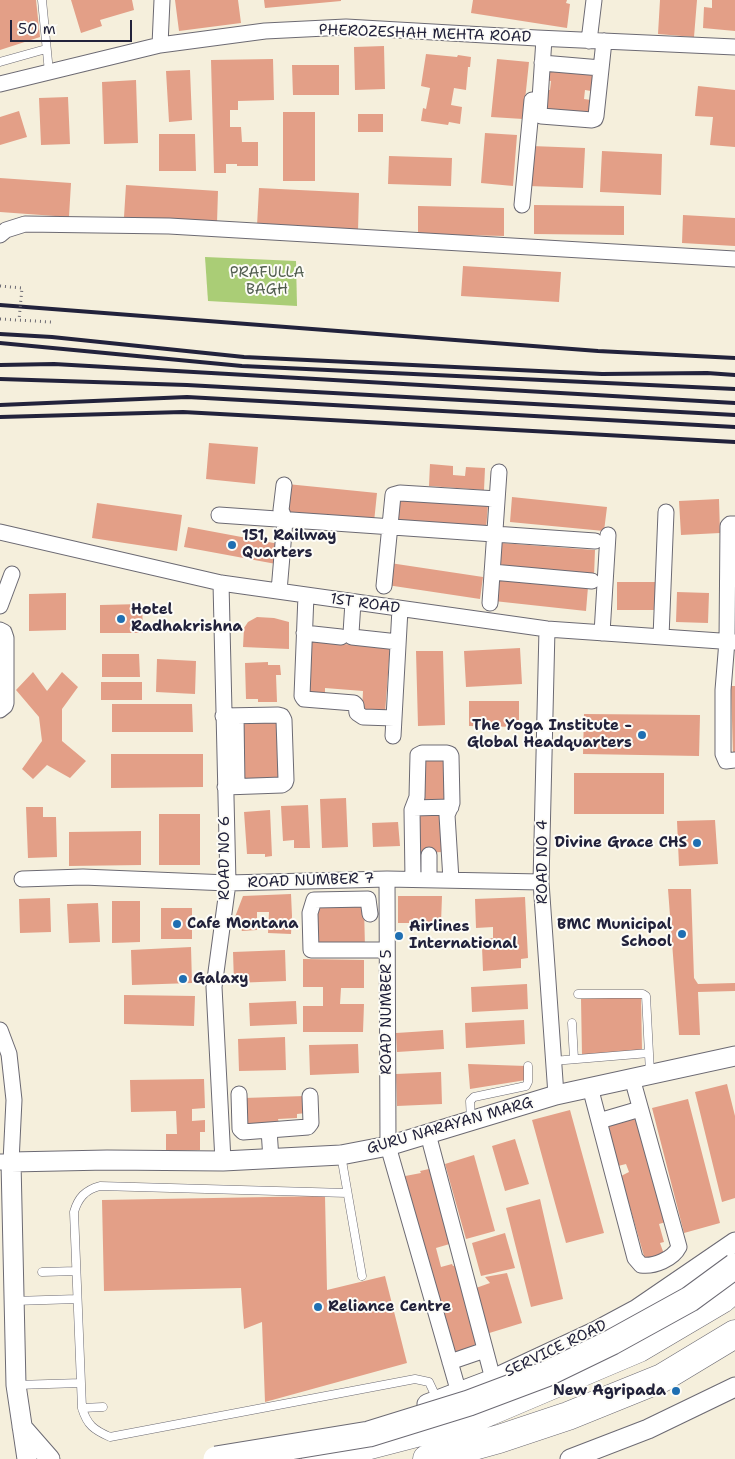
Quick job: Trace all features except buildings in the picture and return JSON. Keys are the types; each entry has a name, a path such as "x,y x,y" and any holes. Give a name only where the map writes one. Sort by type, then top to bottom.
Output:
{"highway":[{"path":"216,1459 369,1434 546,1374 612,1342 690,1299 735,1266"},
{"path":"439,1446 474,1418 639,1348 722,1299 735,1288"},
{"path":"316,1459 394,1439 439,1446 499,1439 568,1416 654,1381 735,1334"}],"street":[{"path":"160,46 162,0"},
{"path":"589,41 594,0"},
{"name":"PHEROZESHAH MEHTA ROAD","path":"0,84 160,46 265,31 346,27 589,41 735,47"},
{"path":"540,38 542,62 538,110 542,116 592,120 595,119 604,41"},
{"path":"522,205 540,38"},
{"path":"542,62 601,68"},
{"path":"0,235 6,230 25,224 169,226 735,259"},
{"path":"490,602 499,472"},
{"path":"279,591 285,520 281,510 284,485"},
{"path":"384,586 391,498 396,493 497,499"},
{"path":"661,637 666,512"},
{"path":"218,515 495,534 602,538 602,633"},
{"path":"735,524 728,526 731,641 723,690 722,754 726,760 735,760"},
{"name":"1ST ROAD","path":"0,532 221,583 306,596 547,629 731,641"},
{"path":"492,572 592,581"},
{"path":"0,606 12,574"},
{"name":"ROAD NO 6","path":"221,583 230,716 231,786 228,883 214,987 222,1161"},
{"path":"306,596 302,693 304,699 354,704 360,716 394,718"},
{"path":"353,602 352,636 398,642"},
{"path":"393,736 400,609"},
{"name":"ROAD NO 4","path":"547,629 541,882 556,1095"},
{"path":"0,630 4,632 6,638 6,703 0,710"},
{"path":"304,633 341,636"},
{"path":"230,716 282,716 284,720 286,780 284,785 231,786"},
{"path":"413,879 413,808 418,797 418,755 422,752 450,754 452,803 447,815 451,880"},
{"path":"413,808 451,807"},
{"path":"429,855 429,880"},
{"name":"ROAD NUMBER 7","path":"22,879 83,877 228,883 387,879 541,882"},
{"path":"387,879 368,899 314,900 310,913 311,950 387,950"},
{"name":"ROAD NUMBER 5","path":"387,879 388,1146 459,1392"},
{"path":"316,880 317,900"},
{"path":"368,899 370,914"},
{"path":"0,1030 9,1054 14,1100 5,1162 14,1301 8,1385 22,1427 27,1459"},
{"name":"GURU NARAYAN MARG","path":"5,1162 108,1160 222,1161 341,1155 388,1146 556,1095 735,1056"},
{"path":"590,1087 635,1258 641,1265 647,1266 673,1257 679,1247 640,1109 641,1077"},
{"path":"219,1095 245,1094 241,1131 308,1128 311,1123 310,1096"},
{"path":"599,1121 640,1109"},
{"path":"269,1130 271,1159"},
{"path":"428,1134 493,1379"},
{"name":"SERVICE ROAD","path":"363,1428 493,1379 580,1338 637,1309 735,1242"},
{"path":"450,1362 485,1350"},
{"path":"570,1459 648,1429 735,1386"},
{"path":"22,1427 50,1459"}],"lane":[{"path":"42,0 49,72"},
{"path":"0,62 46,49"},
{"path":"578,994 643,994 646,996 649,1053 641,1077"},
{"path":"572,1023 574,1060"},
{"path":"553,1061 649,1053"},
{"path":"471,1121 470,1101 474,1097 528,1085 528,1066"},
{"path":"496,1093 497,1113"},
{"path":"341,1155 362,1276"},
{"path":"347,1193 100,1186 84,1193 77,1202 74,1212 82,1408 85,1418 95,1430 110,1437 381,1382 402,1380 425,1380 431,1386 438,1400"},
{"path":"42,1272 76,1271"},
{"path":"14,1301 78,1299"},
{"path":"8,1385 81,1383"},
{"path":"82,1408 103,1407"}],"path":[{"path":"0,286 22,288 19,320"},
{"path":"0,319 51,322"}],"green space":[{"name":"PRAFULLA BAGH","path":"205,257 296,261 297,306 208,301"}],"railway":[{"path":"0,305 598,351 735,358"},
{"path":"0,334 52,337 244,357 602,374 707,373 735,375"},
{"path":"0,343 242,366 735,389"},
{"path":"0,365 54,364 735,403"},
{"path":"0,379 187,385 735,415"},
{"path":"0,405 187,397 735,427"},
{"path":"0,417 183,412 735,442"}],"place":[{"name":"151, Railway Quarters","path":"232,545"},
{"name":"Hotel Radhakrishna","path":"121,619"},
{"name":"The Yoga Institute - Global Headquarters","path":"642,735"},
{"name":"Divine Grace CHS","path":"697,843"},
{"name":"Cafe Montana","path":"177,924"},
{"name":"BMC Municipal School","path":"682,934"},
{"name":"Airlines International","path":"399,936"},
{"name":"Galaxy","path":"183,979"},
{"name":"Reliance Centre","path":"318,1307"},
{"name":"New Agripada","path":"676,1391"}]}
